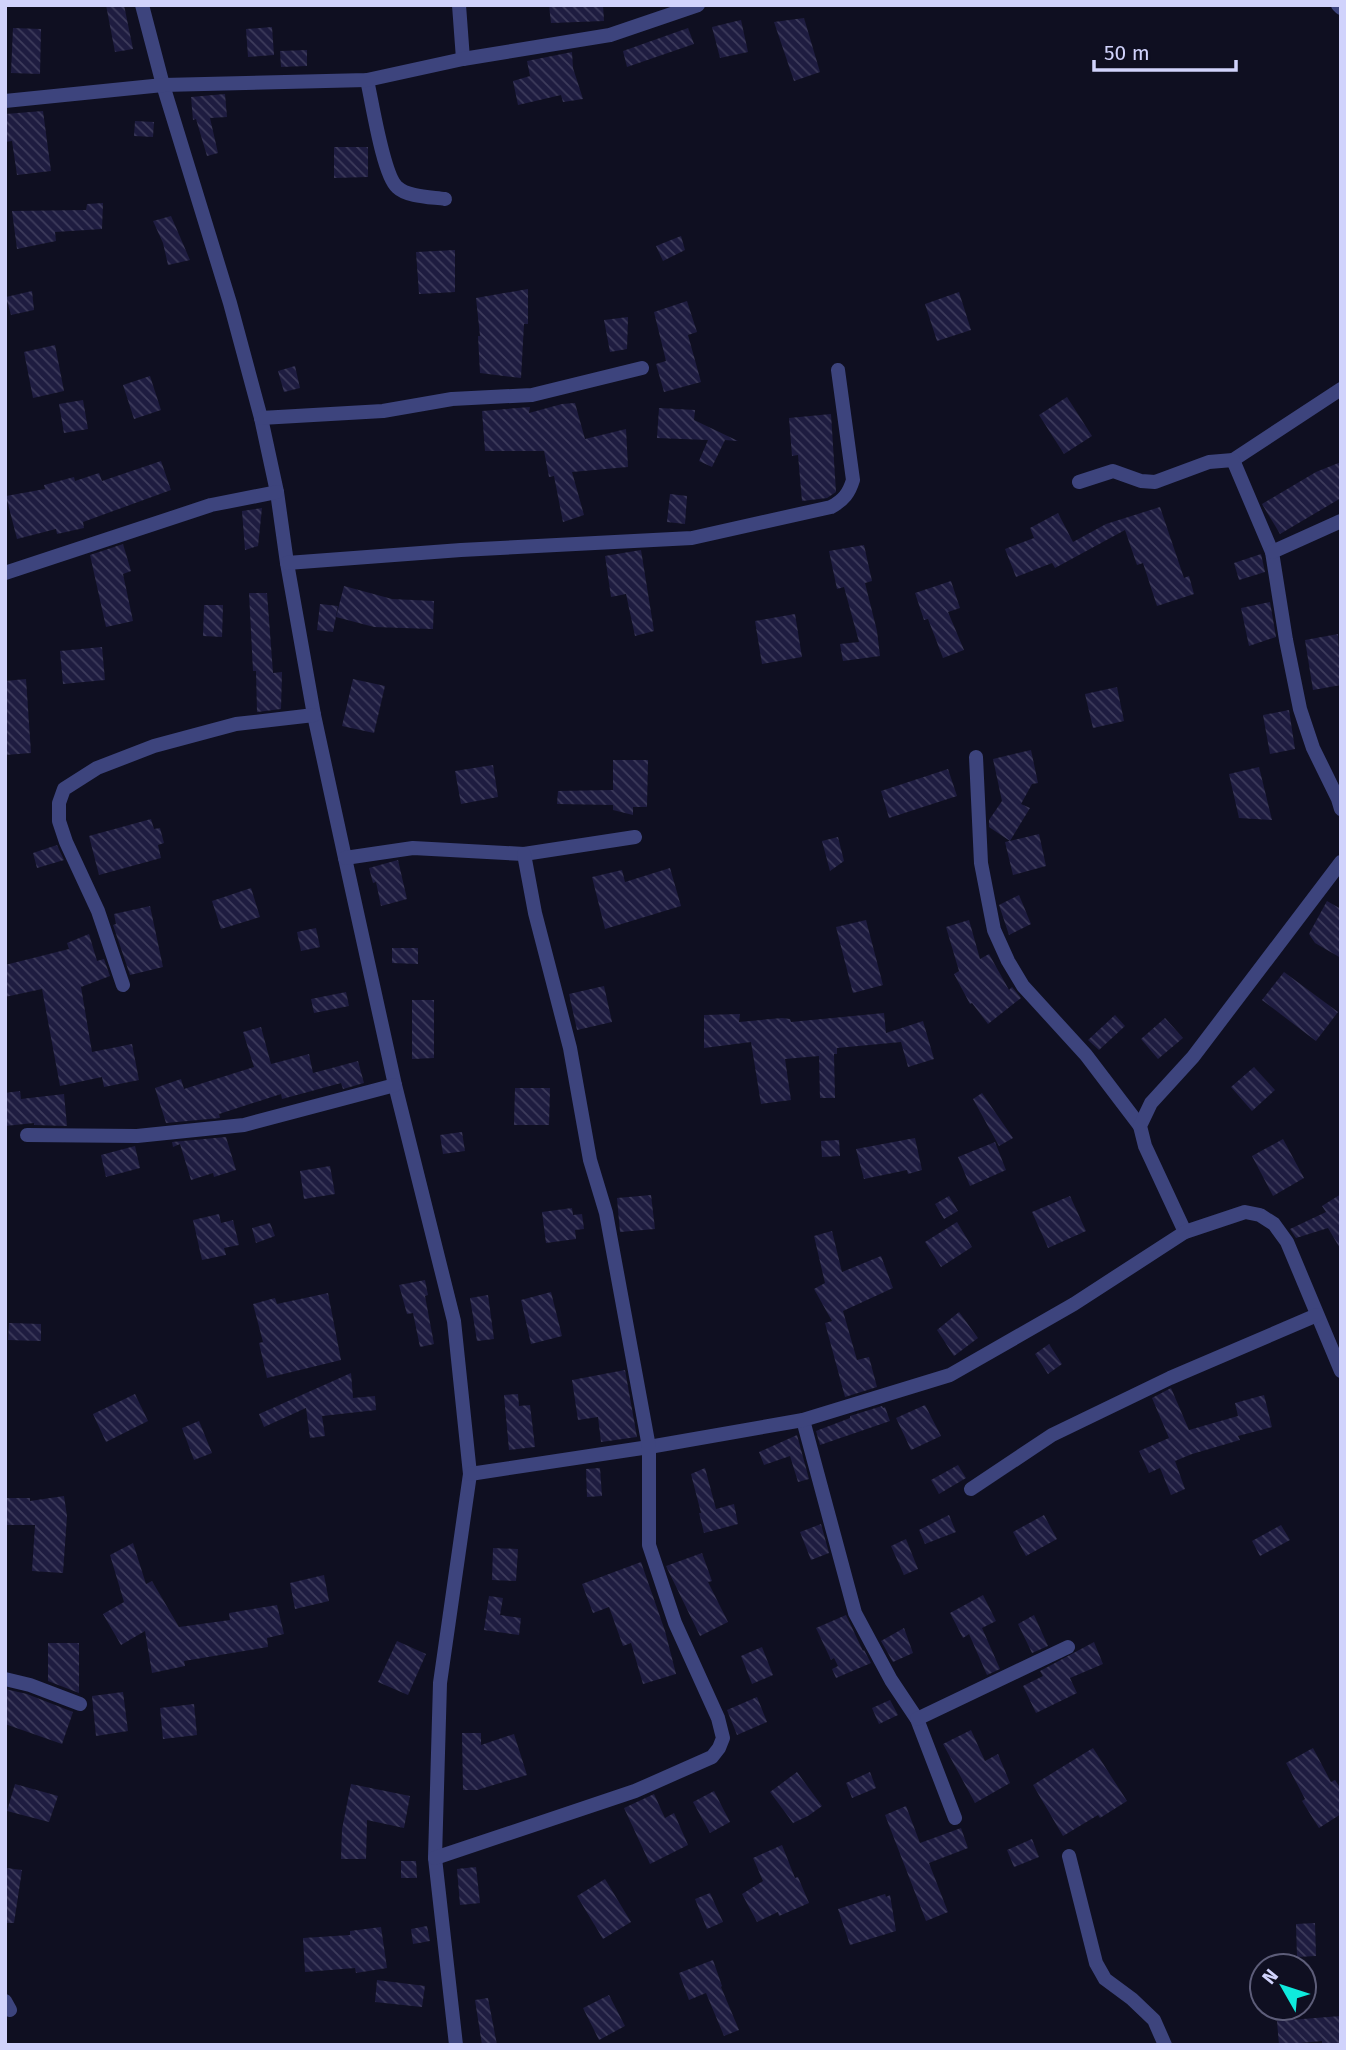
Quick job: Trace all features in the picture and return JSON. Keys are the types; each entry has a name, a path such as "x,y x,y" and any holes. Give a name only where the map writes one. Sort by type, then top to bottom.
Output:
{"street":[{"path":"142,5 261,418 277,492 314,715 395,1085 454,1321 470,1474 440,1683 435,1858 456,2045"},
{"path":"459,5 463,59"},
{"path":"5,101 163,85 367,80 463,59 610,35 698,5"},
{"path":"367,80 388,173 397,187 410,193 445,199"},
{"path":"261,418 383,411 452,398 532,395 642,368"},
{"path":"287,563 461,550 692,538 831,506 841,502 849,493 853,480 838,370"},
{"path":"1079,482 1113,471 1142,481 1155,482 1209,463 1233,460 1341,389"},
{"path":"1233,460 1272,552 1300,709 1313,748 1341,809"},
{"path":"5,573 211,505 277,492"},
{"path":"1272,552 1341,521"},
{"path":"123,985 98,911 59,821 59,803 64,789 97,768 154,746 236,724 314,715"},
{"path":"976,757 981,863 994,930 1023,986 1086,1055 1140,1126 1144,1146 1185,1232"},
{"path":"345,859 413,848 524,854 635,837"},
{"path":"435,1858 635,1791 712,1757 723,1738 718,1718 675,1623 649,1545 649,1447 606,1213 590,1160 569,1048 535,913 524,854"},
{"path":"1140,1126 1151,1103 1193,1058 1341,862"},
{"path":"27,1135 137,1136 244,1125 395,1085"},
{"path":"470,1474 803,1420 950,1375 1074,1304 1185,1232 1245,1212 1260,1215 1274,1224 1287,1242 1341,1371"},
{"path":"971,1489 1052,1435 1170,1378 1317,1315"},
{"path":"803,1420 855,1613 891,1680 917,1719 955,1818"},
{"path":"917,1719 1068,1647"},
{"path":"5,1679 30,1685 80,1704"},
{"path":"1069,1856 1096,1963 1105,1979 1154,2020 1165,2045"}],"building":[{"path":"106,5 124,5 133,49 115,52"},
{"path":"549,5 603,5 604,21 551,23"},
{"path":"804,18 820,72 794,81 774,22"},
{"path":"741,20 748,52 720,58 712,27"},
{"path":"272,27 274,55 248,57 246,29"},
{"path":"13,28 41,29 40,74 11,73"},
{"path":"688,28 694,44 627,67 623,51"},
{"path":"307,50 307,66 281,67 280,51"},
{"path":"572,52 573,68 583,99 563,102 561,95 518,105 513,81 530,76 527,61"},
{"path":"225,94 227,117 210,118 218,153 207,156 196,119 193,120 191,97"},
{"path":"43,111 51,171 17,175 12,141 5,142 5,114"},
{"path":"135,121 154,122 153,137 134,136"},
{"path":"334,147 368,147 368,177 334,178"},
{"path":"103,203 102,229 55,232 56,241 17,249 12,211 86,210 87,204"},
{"path":"171,216 190,260 168,265 163,243 153,221"},
{"path":"681,236 685,250 663,261 656,246"},
{"path":"455,250 455,292 419,294 416,252"},
{"path":"528,289 528,324 524,324 521,378 480,373 476,298"},
{"path":"32,291 34,310 11,315 6,297"},
{"path":"959,292 971,330 937,341 925,304"},
{"path":"687,301 697,332 688,335 701,382 664,392 656,364 666,361 654,312"},
{"path":"628,317 627,349 610,352 604,320"},
{"path":"55,345 64,391 33,398 24,352"},
{"path":"295,366 300,388 284,392 278,371"},
{"path":"150,376 161,410 134,419 123,385"},
{"path":"1067,397 1092,436 1064,454 1039,415"},
{"path":"83,400 88,429 64,433 59,404"},
{"path":"575,403 585,439 626,429 628,467 572,472 584,515 563,522 554,476 549,477 544,451 485,451 482,411 530,407 529,413"},
{"path":"659,408 695,410 694,420 738,441 725,440 712,467 699,461 708,440 657,438"},
{"path":"831,414 836,492 827,498 802,501 798,455 792,456 789,418"},
{"path":"161,461 171,490 83,522 84,528 57,534 56,529 17,539 6,496 45,489 44,485 74,477 75,481 99,473 102,481"},
{"path":"1341,462 1341,498 1280,534 1262,504 1316,472"},
{"path":"670,494 687,496 685,524 667,522"},
{"path":"1160,507 1184,578 1189,576 1194,594 1157,606 1143,563 1137,565 1125,530 1055,568 1052,563 1016,577 1005,549 1034,538 1030,528 1058,513 1073,542 1106,524"},
{"path":"262,508 258,546 245,550 242,511"},
{"path":"123,544 131,571 123,574 133,621 106,627 90,555"},
{"path":"864,545 872,581 865,583 880,656 843,661 840,644 859,642 844,587 837,589 829,551"},
{"path":"641,550 654,631 635,636 626,594 611,597 605,556"},
{"path":"1261,554 1265,572 1239,580 1234,563"},
{"path":"951,581 960,608 948,612 964,650 943,658 928,619 924,620 915,593"},
{"path":"344,586 392,599 434,601 433,629 374,627 336,617"},
{"path":"249,593 267,593 273,673 282,672 281,709 257,712"},
{"path":"1270,602 1276,637 1249,646 1241,608"},
{"path":"320,604 338,606 333,632 317,630"},
{"path":"204,605 223,605 222,637 203,636"},
{"path":"795,614 802,657 762,664 755,621"},
{"path":"1338,634 1341,685 1313,690 1305,640"},
{"path":"102,647 105,680 63,684 60,651"},
{"path":"26,679 31,753 5,755 5,681"},
{"path":"353,679 385,686 374,733 342,726"},
{"path":"1117,687 1124,721 1093,728 1085,694"},
{"path":"1289,710 1295,749 1270,754 1263,715"},
{"path":"1031,750 1038,783 1032,784 1021,804 1030,808 1010,841 989,827 989,820 1002,801 993,759"},
{"path":"613,760 648,760 647,807 633,807 633,815 613,810 613,805 557,804 558,791 613,790"},
{"path":"493,765 498,797 461,804 455,771"},
{"path":"1259,767 1272,820 1239,818 1229,774"},
{"path":"948,769 957,796 889,818 881,791"},
{"path":"151,819 154,829 160,828 164,843 158,845 161,858 99,875 89,836"},
{"path":"1039,834 1046,866 1013,875 1005,842"},
{"path":"838,837 844,861 830,871 822,841"},
{"path":"57,845 64,860 37,868 33,853"},
{"path":"398,860 407,899 381,906 376,882 373,883 369,868"},
{"path":"670,868 681,906 605,929 592,877 622,870 625,882"},
{"path":"251,888 260,917 221,929 212,901"},
{"path":"1019,895 1031,924 1009,935 999,905"},
{"path":"1327,901 1341,909 1341,958 1315,943 1309,934"},
{"path":"150,906 163,967 130,975 113,925 116,924 114,914"},
{"path":"866,920 883,985 853,993 836,927"},
{"path":"969,920 980,959 989,954 1009,990 1012,987 1021,998 988,1024 972,1003 970,1004 954,974 959,971 946,927"},
{"path":"316,928 320,947 301,951 297,932"},
{"path":"89,934 97,961 104,959 110,976 81,987 92,1052 132,1044 139,1080 104,1087 102,1077 60,1086 42,989 5,997 5,965 69,949 67,943"},
{"path":"392,948 418,948 418,964 392,963"},
{"path":"1284,972 1338,1012 1316,1041 1262,1000"},
{"path":"604,986 612,1022 577,1030 569,994"},
{"path":"346,992 349,1006 314,1013 311,999"},
{"path":"412,1000 434,1000 434,1058 412,1059"},
{"path":"884,1013 886,1033 923,1021 934,1059 908,1067 901,1042 837,1048 837,1054 834,1054 835,1098 820,1098 819,1056 785,1059 791,1100 761,1104 751,1042 704,1048 704,1015 740,1014 739,1022 782,1018 790,1019 791,1022"},
{"path":"1115,1015 1125,1026 1099,1050 1088,1040"},
{"path":"1165,1018 1183,1038 1158,1059 1141,1039"},
{"path":"261,1027 271,1064 309,1054 313,1073 358,1061 364,1083 343,1089 341,1083 282,1099 281,1094 219,1114 220,1118 166,1123 155,1088 181,1079 184,1089 254,1067 243,1032"},
{"path":"1254,1067 1275,1090 1252,1111 1231,1087"},
{"path":"515,1088 550,1088 549,1125 514,1125"},
{"path":"20,1091 21,1099 64,1094 67,1126 34,1123 5,1126 5,1093"},
{"path":"982,1093 1013,1138 999,1146 973,1099"},
{"path":"462,1132 465,1151 443,1154 440,1135"},
{"path":"226,1137 236,1170 191,1180 180,1144 173,1147 172,1142"},
{"path":"915,1138 922,1170 908,1174 907,1170 864,1179 856,1149"},
{"path":"1283,1139 1304,1178 1273,1196 1252,1156"},
{"path":"839,1140 840,1156 822,1157 821,1141"},
{"path":"995,1142 1006,1170 970,1186 958,1157"},
{"path":"135,1146 140,1168 106,1177 101,1155"},
{"path":"330,1166 335,1194 304,1199 300,1171"},
{"path":"1341,1194 1341,1250 1328,1228 1296,1238 1290,1229 1326,1212 1322,1206"},
{"path":"651,1195 655,1229 620,1232 617,1198"},
{"path":"949,1196 958,1211 944,1219 935,1204"},
{"path":"1070,1196 1086,1231 1048,1248 1032,1212"},
{"path":"572,1208 573,1215 582,1214 584,1229 575,1230 576,1239 546,1243 542,1212"},
{"path":"219,1214 221,1223 233,1220 239,1245 224,1248 226,1255 202,1260 193,1220"},
{"path":"957,1222 972,1247 941,1267 925,1242"},
{"path":"270,1223 275,1236 256,1243 252,1228"},
{"path":"832,1231 842,1272 881,1256 893,1288 843,1311 857,1360 869,1357 877,1387 845,1397 825,1323 832,1321 814,1289 825,1283 814,1236"},
{"path":"425,1280 428,1295 425,1296 434,1344 420,1347 413,1313 407,1314 399,1285"},
{"path":"551,1292 562,1336 531,1344 521,1300"},
{"path":"328,1293 341,1360 267,1378 259,1343 263,1342 253,1304 275,1298 277,1304"},
{"path":"488,1295 494,1339 477,1341 470,1298"},
{"path":"959,1312 978,1338 954,1356 937,1330"},
{"path":"9,1323 41,1324 41,1341 8,1340"},
{"path":"1049,1344 1062,1364 1048,1374 1035,1354"},
{"path":"625,1370 637,1437 601,1442 598,1417 578,1420 572,1380"},
{"path":"351,1373 353,1398 375,1396 376,1410 322,1416 325,1436 310,1438 306,1408 264,1427 259,1414"},
{"path":"1171,1388 1189,1430 1238,1416 1235,1403 1264,1395 1272,1427 1238,1436 1240,1440 1175,1461 1185,1489 1171,1495 1160,1468 1149,1473 1139,1451 1169,1438 1152,1398"},
{"path":"135,1394 148,1421 106,1442 93,1414"},
{"path":"518,1394 519,1406 530,1405 535,1447 509,1450 504,1395"},
{"path":"925,1405 941,1436 911,1450 896,1418"},
{"path":"885,1407 890,1421 820,1445 816,1431"},
{"path":"199,1421 212,1453 194,1460 182,1428"},
{"path":"797,1435 809,1479 798,1482 790,1456 764,1465 759,1452"},
{"path":"958,1465 966,1478 939,1494 931,1480"},
{"path":"600,1468 602,1496 587,1497 586,1469"},
{"path":"705,1468 716,1509 734,1504 738,1524 704,1533 691,1474"},
{"path":"64,1496 67,1516 63,1573 32,1571 35,1525 5,1525 5,1498 30,1498 30,1501"},
{"path":"949,1515 956,1532 925,1544 919,1530"},
{"path":"1044,1515 1057,1539 1026,1556 1013,1532"},
{"path":"821,1524 829,1553 811,1560 800,1532"},
{"path":"1281,1525 1290,1540 1260,1556 1252,1541"},
{"path":"906,1539 918,1569 904,1575 891,1546"},
{"path":"133,1543 146,1584 152,1581 179,1627 230,1620 229,1613 277,1605 284,1634 267,1638 268,1647 184,1661 185,1666 152,1673 145,1631 121,1645 103,1614 124,1602 110,1555"},
{"path":"493,1548 518,1549 516,1581 492,1580"},
{"path":"702,1553 712,1581 708,1582 728,1622 700,1636 666,1566"},
{"path":"641,1562 665,1631 676,1674 643,1684 631,1643 623,1646 609,1607 593,1613 582,1584"},
{"path":"324,1575 329,1601 295,1609 290,1583"},
{"path":"983,1595 996,1621 982,1628 1000,1669 987,1675 969,1634 963,1638 950,1613"},
{"path":"489,1596 503,1598 500,1615 521,1618 519,1635 484,1630"},
{"path":"846,1615 871,1663 836,1678 832,1669 838,1666 834,1658 831,1660 816,1628"},
{"path":"1034,1615 1048,1646 1032,1653 1018,1624"},
{"path":"904,1628 913,1653 893,1662 881,1641"},
{"path":"397,1641 426,1654 408,1695 378,1682"},
{"path":"1094,1642 1103,1664 1070,1678 1077,1693 1036,1713 1023,1686 1043,1676 1040,1671"},
{"path":"48,1643 79,1643 79,1693 48,1681"},
{"path":"762,1647 773,1675 752,1684 741,1656"},
{"path":"5,1689 27,1694 73,1712 62,1744 5,1724"},
{"path":"123,1692 128,1731 96,1736 92,1696"},
{"path":"757,1697 767,1722 737,1735 727,1710"},
{"path":"890,1700 898,1715 879,1724 872,1708"},
{"path":"194,1704 197,1735 163,1739 160,1708"},
{"path":"971,1730 985,1761 998,1754 1010,1783 975,1803 943,1744"},
{"path":"462,1733 481,1733 481,1745 514,1734 527,1775 477,1790 463,1790"},
{"path":"1093,1748 1127,1801 1063,1836 1033,1785"},
{"path":"1313,1748 1331,1782 1335,1780 1341,1789 1341,1814 1319,1828 1302,1801 1305,1799 1286,1763"},
{"path":"797,1772 822,1806 793,1823 770,1792"},
{"path":"870,1772 876,1788 852,1798 846,1783"},
{"path":"15,1784 58,1796 49,1822 7,1811"},
{"path":"351,1784 410,1796 404,1828 367,1820 366,1859 341,1859 342,1829"},
{"path":"714,1791 730,1822 710,1833 693,1802"},
{"path":"654,1794 665,1818 674,1813 688,1845 650,1864 624,1808"},
{"path":"906,1806 920,1843 961,1828 968,1848 929,1863 948,1912 926,1921 885,1815"},
{"path":"1032,1839 1039,1857 1014,1867 1007,1850"},
{"path":"782,1845 795,1878 798,1877 809,1903 779,1916 778,1912 757,1922 742,1894 763,1881 753,1858"},
{"path":"401,1861 416,1861 417,1878 401,1878"},
{"path":"476,1867 480,1903 460,1905 457,1869"},
{"path":"7,1868 22,1870 14,1923 5,1923"},
{"path":"605,1879 631,1922 603,1939 577,1896"},
{"path":"710,1893 723,1922 707,1929 695,1899"},
{"path":"885,1894 886,1897 890,1895 896,1931 850,1945 838,1909"},
{"path":"1315,1923 1316,1952 1297,1952 1296,1924"},
{"path":"427,1926 430,1941 413,1944 411,1929"},
{"path":"381,1927 387,1968 356,1973 355,1968 305,1972 303,1938 350,1935 350,1931"},
{"path":"713,1960 739,2030 724,2036 706,1993 689,2000 679,1973"},
{"path":"377,1980 425,1986 422,2007 375,2002"},
{"path":"609,1995 625,2026 599,2040 583,2008"},
{"path":"488,1998 497,2045 482,2045 475,2000"},
{"path":"1341,2016 1341,2045 1322,2045 1322,2041 1279,2045 1277,2022 1318,2022 1318,2018"}]}
